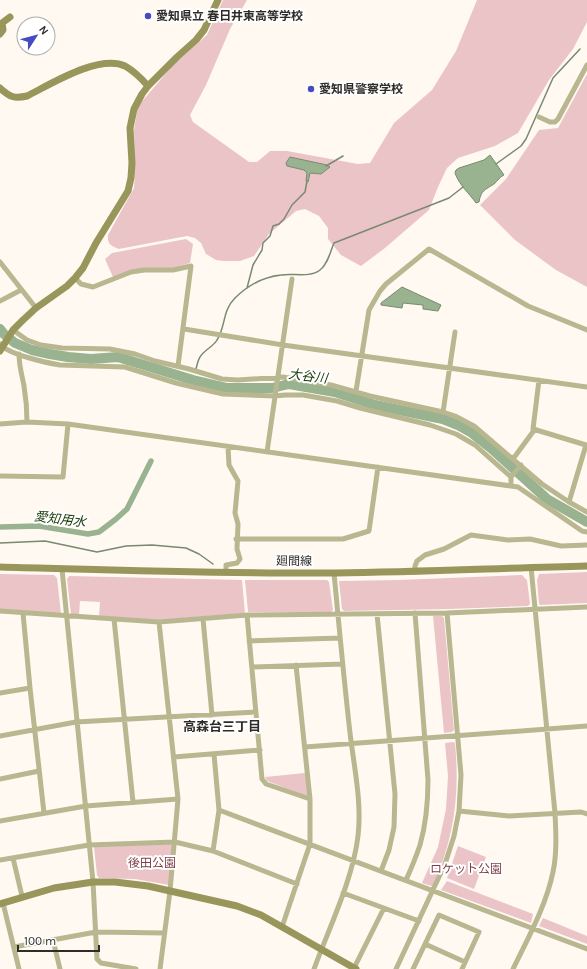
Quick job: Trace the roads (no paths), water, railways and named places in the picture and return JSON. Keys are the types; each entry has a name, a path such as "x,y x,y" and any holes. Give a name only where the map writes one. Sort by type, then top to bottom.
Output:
{"street":[{"path":"218,0 204,30 200,35 148,86 142,94 134,110 130,128 132,178 128,190 96,243 83,268 75,278 36,308 13,332 1,348 60,364 125,367 176,383 223,394 294,394 322,398 443,428 475,445 511,477"},
{"path":"0,34 3,30 2,23 10,16"},
{"path":"0,88 7,94 17,98 27,96 88,66 106,62 124,65 134,71 148,86"},
{"path":"539,116 550,122 556,122 587,65"},
{"path":"356,391 369,310 376,297 386,284 429,249 528,306 587,330"},
{"path":"0,262 36,308"},
{"path":"75,278 81,284 93,287 131,272 144,270 173,270 191,266 184,330 178,366"},
{"path":"267,452 292,279"},
{"path":"0,301 21,290"},
{"path":"184,330 283,346 587,387"},
{"path":"13,332 27,340 41,345 62,348 110,349 135,354 155,361 222,379 238,380 278,378 331,384 370,396 443,412 455,416 474,426 542,484 587,512"},
{"path":"443,412 455,332"},
{"path":"19,354 20,368 24,385 27,422"},
{"path":"535,429 533,428 539,380"},
{"path":"0,424 27,422 68,424 518,487 582,531 587,532"},
{"path":"0,476 63,477 68,424"},
{"path":"513,459 535,429"},
{"path":"535,429 586,445 569,502"},
{"path":"226,572 226,565 240,561 240,557 236,549 238,524 235,513 238,481 229,465 228,447"},
{"path":"511,486 511,477 521,465"},
{"path":"236,539 343,539 369,531 378,467"},
{"path":"415,572 417,561 425,555 444,549 471,535 508,540 530,539 561,546 587,545"},
{"name":"廻間線","path":"0,567 189,572 334,573 415,572 587,566"},
{"path":"513,969 547,895 553,871 556,842 555,814 531,567"},
{"path":"62,569 93,882 97,959 101,963 136,969"},
{"path":"314,969 354,860 359,818 352,743 342,664 334,573"},
{"path":"0,611 159,622 247,616 447,613 587,607"},
{"path":"23,613 44,812"},
{"path":"406,880 420,846 426,815 428,780 415,613"},
{"path":"396,969 445,864 454,836 459,811 461,775 447,613"},
{"path":"377,614 395,794 394,827 389,850 381,871"},
{"path":"247,616 262,779 266,784 310,799"},
{"path":"203,619 212,715"},
{"path":"114,620 133,802"},
{"path":"159,622 178,799 170,891 160,969"},
{"path":"249,641 340,638"},
{"path":"252,667 342,664"},
{"path":"282,927 310,844 310,799 296,666"},
{"path":"0,694 30,688"},
{"path":"0,736 76,722 256,712"},
{"path":"305,747 587,726"},
{"path":"174,757 260,750"},
{"path":"212,851 219,810 214,754"},
{"path":"0,778 39,771"},
{"path":"0,821 44,812 86,806 178,799"},
{"path":"219,810 587,949"},
{"path":"459,811 509,816 581,812 587,814"},
{"path":"0,860 89,845 175,842 212,851 297,884"},
{"path":"13,858 22,896"},
{"path":"19,969 2,903 54,888 93,882 132,883 237,906 261,915 355,969 384,908"},
{"path":"343,893 419,921"},
{"path":"413,969 439,915 479,932 462,969"},
{"path":"14,947 96,932 165,934"},
{"path":"53,940 60,969"},
{"path":"425,944 465,962"}],"waterway":[{"path":"496,164 521,146 526,139 553,78 580,49"},
{"path":"326,166 343,156"},
{"path":"247,288 253,265 262,250 263,243 270,236 273,226 279,224 284,219 292,205 305,192 307,181"},
{"path":"196,369 200,357 220,335 226,313 231,303 245,290 262,280 274,276 306,275 316,272 325,265 334,243 449,198 463,187"},
{"name":"大谷川","path":"0,329 15,343 32,350 50,354 91,359 118,357 193,380 227,388 272,388 289,384 335,392 375,405 443,419 472,433 491,448 547,499 587,522"},
{"name":"愛知用水","path":"0,527 39,526 88,534 99,532 127,509 151,461"},
{"path":"0,543 45,541 97,552 126,546 152,545 186,548 199,554 213,564"}],"place":[{"name":"愛知県立 春日井東高等学校","path":"148,16"},
{"name":"愛知県警察学校","path":"311,89"}],"district":[{"name":"高森台三丁目","path":"222,726"}],"park label":[{"name":"後田公園","path":"152,863"},
{"name":"ロケット公園","path":"466,869"}]}
